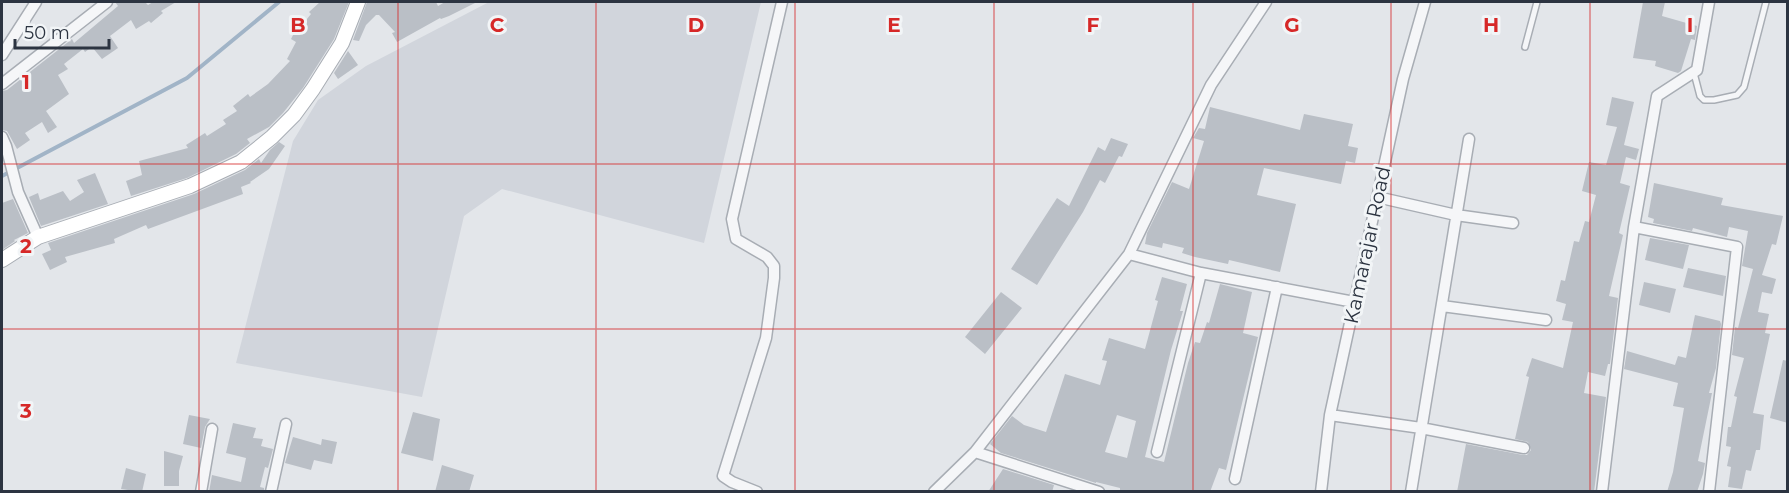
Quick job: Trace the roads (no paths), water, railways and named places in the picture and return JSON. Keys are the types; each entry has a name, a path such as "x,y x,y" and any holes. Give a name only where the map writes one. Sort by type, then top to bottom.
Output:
{"street":[{"path":"2,55 36,2"},
{"path":"2,84 107,2"},
{"path":"2,260 38,237 190,186 241,162 272,137 294,115 314,89 342,43 358,2"},
{"path":"757,492 723,476 766,338 774,266 767,257 736,239 732,219 782,2"},
{"path":"934,492 975,452 1129,254 1211,85 1266,2"},
{"name":"Kamarajar Road","path":"1321,492 1330,415 1403,79 1425,2"},
{"path":"1602,492 1634,227 1657,96 1697,70 1709,2"},
{"path":"1411,492 1469,139"},
{"path":"4,142 18,192 38,237"},
{"path":"1377,197 1456,215 1513,223"},
{"path":"1634,227 1737,247 1709,492"},
{"path":"1129,254 1201,273 1354,302"},
{"path":"1157,452 1201,273"},
{"path":"1235,479 1277,287"},
{"path":"1442,306 1546,320"},
{"path":"1330,415 1422,428 1524,448"},
{"path":"271,492 286,424"},
{"path":"201,492 212,429"},
{"path":"975,452 1100,492"}],"lane":[{"path":"1525,46 1537,2"},
{"path":"1694,73 1700,96 1704,100 1737,95 1744,87 1766,2"}],"waterway":[{"path":"2,176 187,78 279,2"}]}
